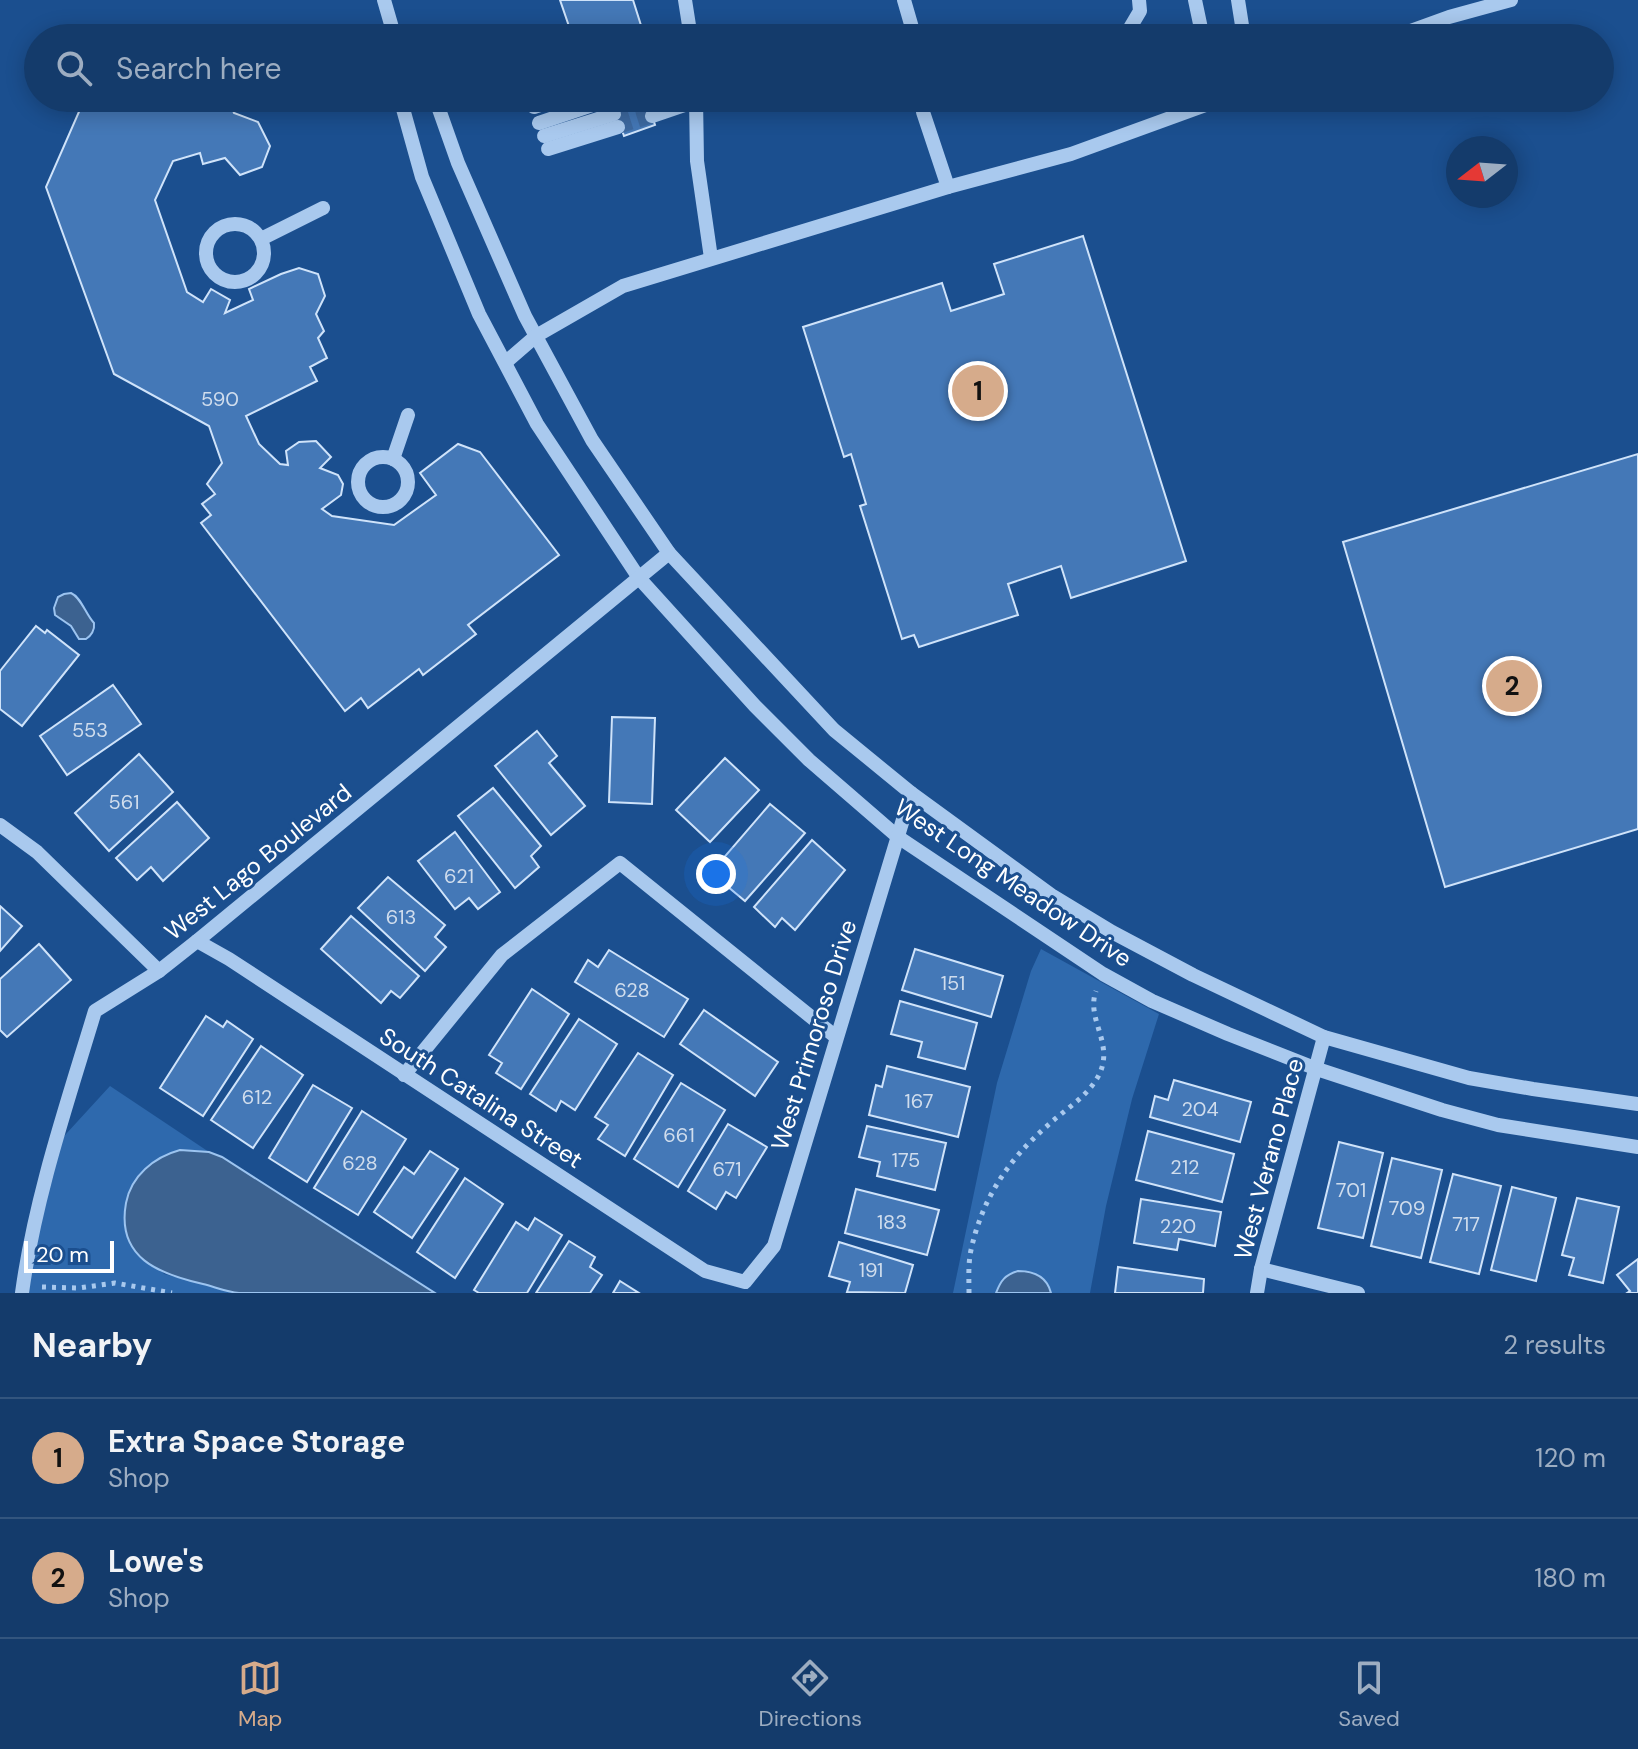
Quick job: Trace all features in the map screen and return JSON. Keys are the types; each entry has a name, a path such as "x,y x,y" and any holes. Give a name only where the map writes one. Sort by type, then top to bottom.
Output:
{"street":[{"path":"384,0 391,24"},
{"path":"685,0 689,24"},
{"path":"904,0 911,24"},
{"path":"1132,24 1140,11 1139,0"},
{"path":"1195,0 1200,24"},
{"path":"1238,0 1242,24"},
{"path":"1430,24 1511,0"},
{"name":"West Long Meadow Drive","path":"404,112 422,177 479,314 537,424 639,578 809,760 898,837 1103,974 1152,1001 1317,1069 1442,1110 1498,1125 1638,1147"},
{"name":"West Long Meadow Drive","path":"440,112 458,163 525,316 592,440 669,553 834,730 911,793 1051,895 1193,975 1324,1037 1469,1078 1638,1104"},
{"path":"587,112 544,136 616,121"},
{"path":"696,112 697,161 711,258"},
{"path":"926,112 948,187"},
{"path":"506,362 536,336 623,286 948,187 1071,154 1183,112"},
{"path":"261,239 323,208"},
{"path":"227,225 246,226 261,239 264,258 256,274 248,280 239,283 221,279 209,265 206,255 211,237 227,225"},
{"path":"393,459 408,415"},
{"name":"West Lago Boulevard","path":"22,1290 29,1246 51,1160 95,1011 159,971 197,941 669,553"},
{"name":"West Primoroso Drive","path":"745,1282 774,1246 911,793"},
{"path":"0,825 37,852 159,971"},
{"path":"404,1075 502,955 620,863 836,1037"},
{"name":"South Catalina Street","path":"197,941 705,1271 745,1282"},
{"name":"West Verano Place","path":"1257,1293 1324,1037"},
{"path":"1261,1269 1358,1293"}],"path":[{"path":"969,1293 971,1252 1000,1177 1022,1150 1098,1078 1104,1056 1093,1002 1103,974"},
{"path":"22,1290 115,1283 172,1293"}],"shaded area":[{"path":"71,593 78,598 94,623 86,639 79,639 71,626 55,615 58,597"},
{"path":"1041,949 1159,1014 1132,1099 1106,1206 1090,1293 1051,1293 1040,1276 1019,1271 1007,1278 996,1293 953,1293 997,1083 1031,971"},
{"path":"110,1086 209,1152 191,1150 147,1168 128,1194 124,1217 164,1274 237,1293 22,1293 55,1146"},
{"path":"180,1150 209,1152 222,1157 435,1293 239,1293 187,1280 157,1268 134,1250 125,1222 126,1203 133,1184 145,1169 161,1157"},
{"path":"1018,1271 1039,1276 1051,1293 996,1293 1004,1279"}],"building":[{"path":"560,0 633,0 641,24 568,24"},
{"path":"79,112 234,112 258,122 270,146 262,167 240,175 225,158 203,164 200,153 173,161 155,200 187,292 203,302 211,289 230,300 225,313 253,300 249,289 281,274 299,268 318,274 325,296 316,314 324,331 318,338 327,358 310,367 317,381 246,416 259,444 280,464 288,465 286,451 299,442 316,441 331,457 320,468 338,475 343,484 341,495 322,509 332,516 394,525 436,495 420,473 458,444 480,452 559,555 468,625 476,634 423,675 419,669 368,708 361,698 345,711 201,523 211,515 202,504 215,494 207,484 222,463 209,426 114,374 46,187"},
{"path":"616,112 651,112 655,125 624,136"},
{"path":"1083,236 1186,561 1071,598 1061,566 1008,584 1018,615 919,647 914,635 902,639 860,506 866,504 851,454 844,457 803,327 942,283 951,311 1004,294 994,264"},
{"path":"1638,454 1638,829 1445,887 1343,542"},
{"path":"36,626 45,633 47,630 79,655 22,726 0,709 0,671"},
{"path":"113,685 141,724 67,775 40,736"},
{"path":"612,717 655,718 652,804 609,802"},
{"path":"537,731 557,756 549,763 585,806 551,835 495,766"},
{"path":"139,754 173,792 109,851 75,813"},
{"path":"725,758 759,790 710,842 676,810"},
{"path":"493,788 541,846 531,856 539,867 515,888 458,816"},
{"path":"177,802 209,838 163,881 151,867 137,880 116,858"},
{"path":"770,804 805,833 745,901 721,881 730,870 720,862"},
{"path":"455,832 500,892 478,909 469,898 455,909 418,861"},
{"path":"812,840 845,870 795,930 782,918 775,927 754,907"},
{"path":"388,877 445,925 435,937 446,947 425,971 358,908"},
{"path":"0,906 22,926 0,951"},
{"path":"351,916 419,976 400,998 391,991 381,1003 321,949"},
{"path":"39,944 71,980 7,1037 0,1030 0,979"},
{"path":"915,949 1003,976 991,1017 902,990"},
{"path":"609,950 688,999 664,1037 575,982 588,960 598,967"},
{"path":"532,989 569,1014 521,1089 496,1073 502,1063 489,1055"},
{"path":"900,1001 977,1023 965,1069 918,1057 922,1042 891,1034"},
{"path":"704,1010 778,1062 755,1096 680,1044"},
{"path":"206,1016 223,1027 227,1021 253,1039 203,1116 160,1088"},
{"path":"579,1019 617,1044 575,1110 561,1101 556,1111 530,1094"},
{"path":"261,1046 303,1075 253,1148 211,1120"},
{"path":"638,1053 673,1075 625,1156 598,1139 608,1125 595,1117"},
{"path":"887,1066 970,1087 958,1137 869,1115 876,1085 882,1087"},
{"path":"1174,1080 1251,1102 1240,1142 1150,1117 1155,1096 1168,1100"},
{"path":"681,1083 725,1110 678,1187 634,1159"},
{"path":"313,1085 352,1108 307,1182 269,1158"},
{"path":"362,1111 406,1139 358,1215 314,1188"},
{"path":"728,1124 767,1147 736,1198 726,1192 716,1209 688,1191"},
{"path":"867,1126 946,1143 935,1190 877,1176 880,1162 859,1157"},
{"path":"1148,1131 1234,1154 1222,1202 1136,1180"},
{"path":"1339,1142 1383,1153 1363,1238 1318,1228"},
{"path":"430,1151 458,1169 412,1238 374,1212 404,1167 414,1174"},
{"path":"1392,1158 1442,1170 1421,1258 1371,1246"},
{"path":"1453,1174 1501,1186 1479,1274 1430,1262"},
{"path":"465,1178 503,1204 455,1278 417,1252"},
{"path":"1512,1187 1556,1198 1536,1281 1491,1270"},
{"path":"856,1189 939,1210 927,1255 845,1233"},
{"path":"1577,1198 1619,1207 1603,1283 1569,1275 1574,1258 1562,1255"},
{"path":"1141,1199 1221,1212 1215,1246 1179,1239 1177,1250 1134,1243"},
{"path":"535,1218 562,1235 527,1293 479,1293 474,1290 516,1222 528,1230"},
{"path":"569,1241 595,1257 590,1267 602,1275 590,1293 536,1293"},
{"path":"839,1242 913,1265 905,1293 847,1292 850,1282 829,1276"},
{"path":"1638,1259 1638,1293 1627,1293 1630,1291 1617,1275"},
{"path":"1118,1267 1204,1279 1203,1293 1115,1293"},
{"path":"620,1281 639,1293 613,1293"}],"tunnel":[{"path":"614,114 621,112"},
{"path":"618,127 652,116"}],"place":[{"name":"Extra Space Storage","path":"978,391"},
{"name":"Lowe's","path":"1512,686"}]}
